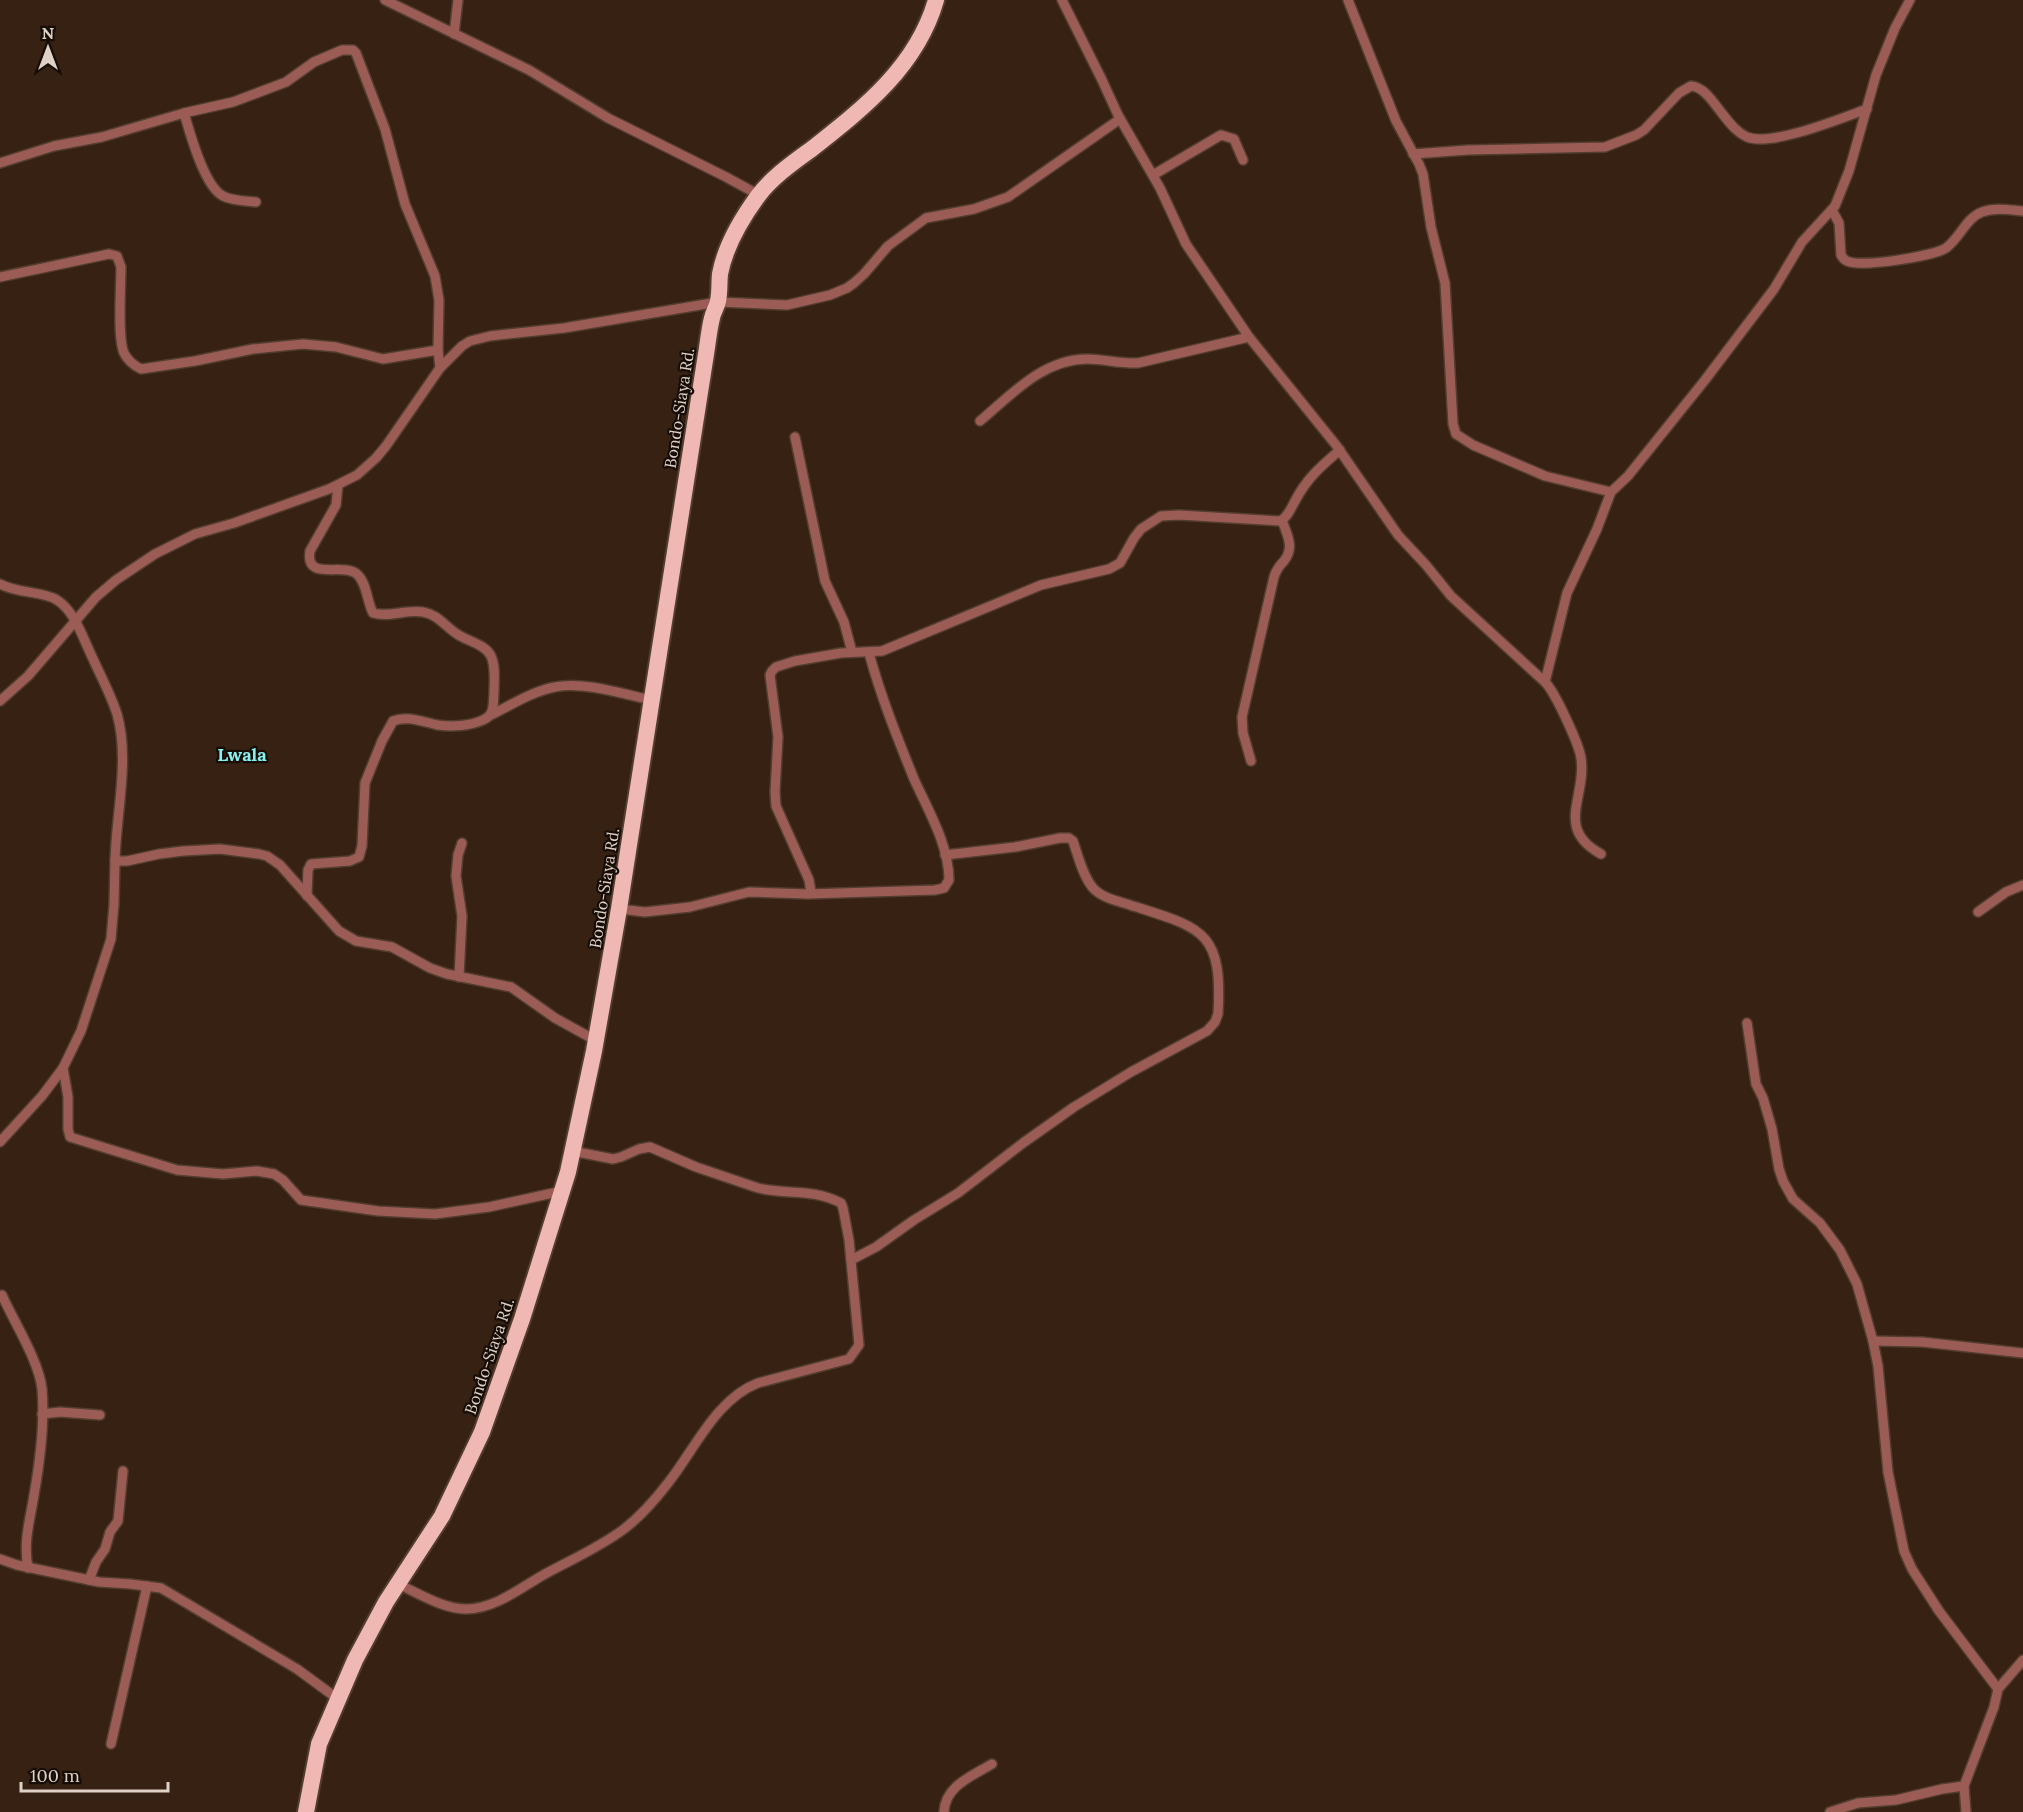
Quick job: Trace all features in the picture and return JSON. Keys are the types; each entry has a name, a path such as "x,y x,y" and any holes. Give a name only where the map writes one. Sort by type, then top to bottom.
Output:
{"highway":[{"name":"Bondo-Siaya Rd.","path":"306,1812 320,1744 366,1638 450,1502 482,1432 516,1338 562,1191 595,1040 619,909 705,354 712,317 718,302 720,273 736,232 759,195 772,180 855,115 887,84 915,48 933,12 936,0"}],"street":[{"path":"385,0 529,70 565,94 608,118 759,195"},
{"path":"454,34 458,0"},
{"path":"1062,0 1120,119 1153,175 1186,244 1249,337 1320,423 1388,522 1451,596 1545,682 1556,697 1581,755 1581,780 1576,815 1578,833 1588,847 1601,854"},
{"path":"1348,0 1396,122 1423,174 1431,226 1443,273 1448,316 1453,424 1456,434 1473,445 1545,476 1611,492"},
{"path":"1545,682 1567,593 1597,529 1611,492 1634,468 1705,380 1774,289 1802,242 1832,210 1843,186 1882,58 1910,0"},
{"path":"0,163 54,146 102,137 184,112 247,98 286,82 314,62 342,50 353,50 385,129 405,204 435,276 439,300 440,368"},
{"path":"1413,154 1468,150 1605,147 1644,130 1679,93 1691,86 1702,90 1734,128 1750,138 1768,139 1790,134 1867,109"},
{"path":"184,112 197,156 217,191 235,200 256,202"},
{"path":"0,701 28,676 108,586 155,554 195,534 234,523 338,485 357,475 376,458 440,368 462,346 477,338 564,328 718,302 787,305 818,298 847,288 864,274 888,246 926,218 974,208 1008,197 1120,119"},
{"path":"1153,175 1221,135 1229,136 1234,140 1243,160"},
{"path":"1832,210 1839,223 1841,255 1847,261 1856,263 1932,254 1947,248 1981,212 2023,211"},
{"path":"0,277 109,255 117,256 121,267 121,342 128,360 141,369 253,349 303,344 336,347 383,359 438,350"},
{"path":"980,422 1035,376 1062,363 1085,359 1125,364 1138,363 1249,337"},
{"path":"795,437 825,581 844,622 852,652"},
{"path":"808,894 811,888 809,880 776,806 778,737 770,675 776,668 795,660 852,652 869,653 893,648 1041,585 1116,567 1141,529 1161,516 1282,520 1312,475 1340,450"},
{"path":"338,485 336,505 309,551 311,564 320,569 349,570 358,575 373,613 382,615 426,612 458,635 485,649 492,658 493,665 494,705 491,715"},
{"path":"1251,761 1243,733 1242,717 1274,577 1290,552 1290,543 1282,520"},
{"path":"0,584 13,591 53,598 63,604 75,621 118,716 122,763 111,939 87,1016 63,1068 42,1096 0,1142"},
{"path":"619,909 645,912 690,907 749,892 808,894 902,892 944,888 950,880 945,855 885,709 869,653"},
{"path":"307,896 308,870 311,864 350,861 359,857 362,846 365,783 393,721 404,719 445,726 478,722 548,688 565,685 651,700"},
{"path":"851,1260 876,1247 958,1192 1091,1096 1207,1031 1215,1022 1218,1014 1217,962 1206,939 1196,929 1179,921 1103,896 1089,882 1073,841 1069,838 945,855"},
{"path":"459,976 462,916 456,876 462,843"},
{"path":"115,861 183,851 220,849 252,852 275,860 339,931 351,939 392,947 438,971 515,989 555,1018 595,1040"},
{"path":"1978,912 2006,892 2023,885"},
{"path":"1747,1023 1756,1084 1763,1098 1772,1129 1783,1181 1793,1199 1820,1223 1840,1250 1857,1284 1873,1341 1881,1392 1888,1472 1905,1551 1912,1569 1939,1611 1998,1689"},
{"path":"63,1068 67,1086 70,1137 177,1170 224,1174 268,1172 279,1176 301,1200 405,1214 459,1212 562,1191"},
{"path":"398,1584 456,1608 465,1609 480,1607 512,1594 623,1530 657,1497 714,1419 736,1395 747,1387 849,1359 859,1345 851,1260 841,1203 810,1192 758,1188 696,1167 650,1147 613,1159 572,1151"},
{"path":"2,1295 40,1378 42,1414 38,1468 26,1539 25,1551 28,1568"},
{"path":"1873,1341 1922,1342 2023,1353"},
{"path":"42,1414 60,1412 100,1415"},
{"path":"89,1580 96,1562 105,1549 110,1532 118,1521 123,1471"},
{"path":"0,1559 28,1568 89,1580 147,1586 170,1592 297,1669 338,1699"},
{"path":"111,1744 147,1586"},
{"path":"1966,1812 1964,1786 1994,1707 1998,1689 2023,1660"},
{"path":"944,1812 944,1802 954,1787 992,1764"},
{"path":"1830,1812 1858,1803 1896,1800 1964,1786"}],"district":[{"name":"Lwala","path":"242,754"}]}
